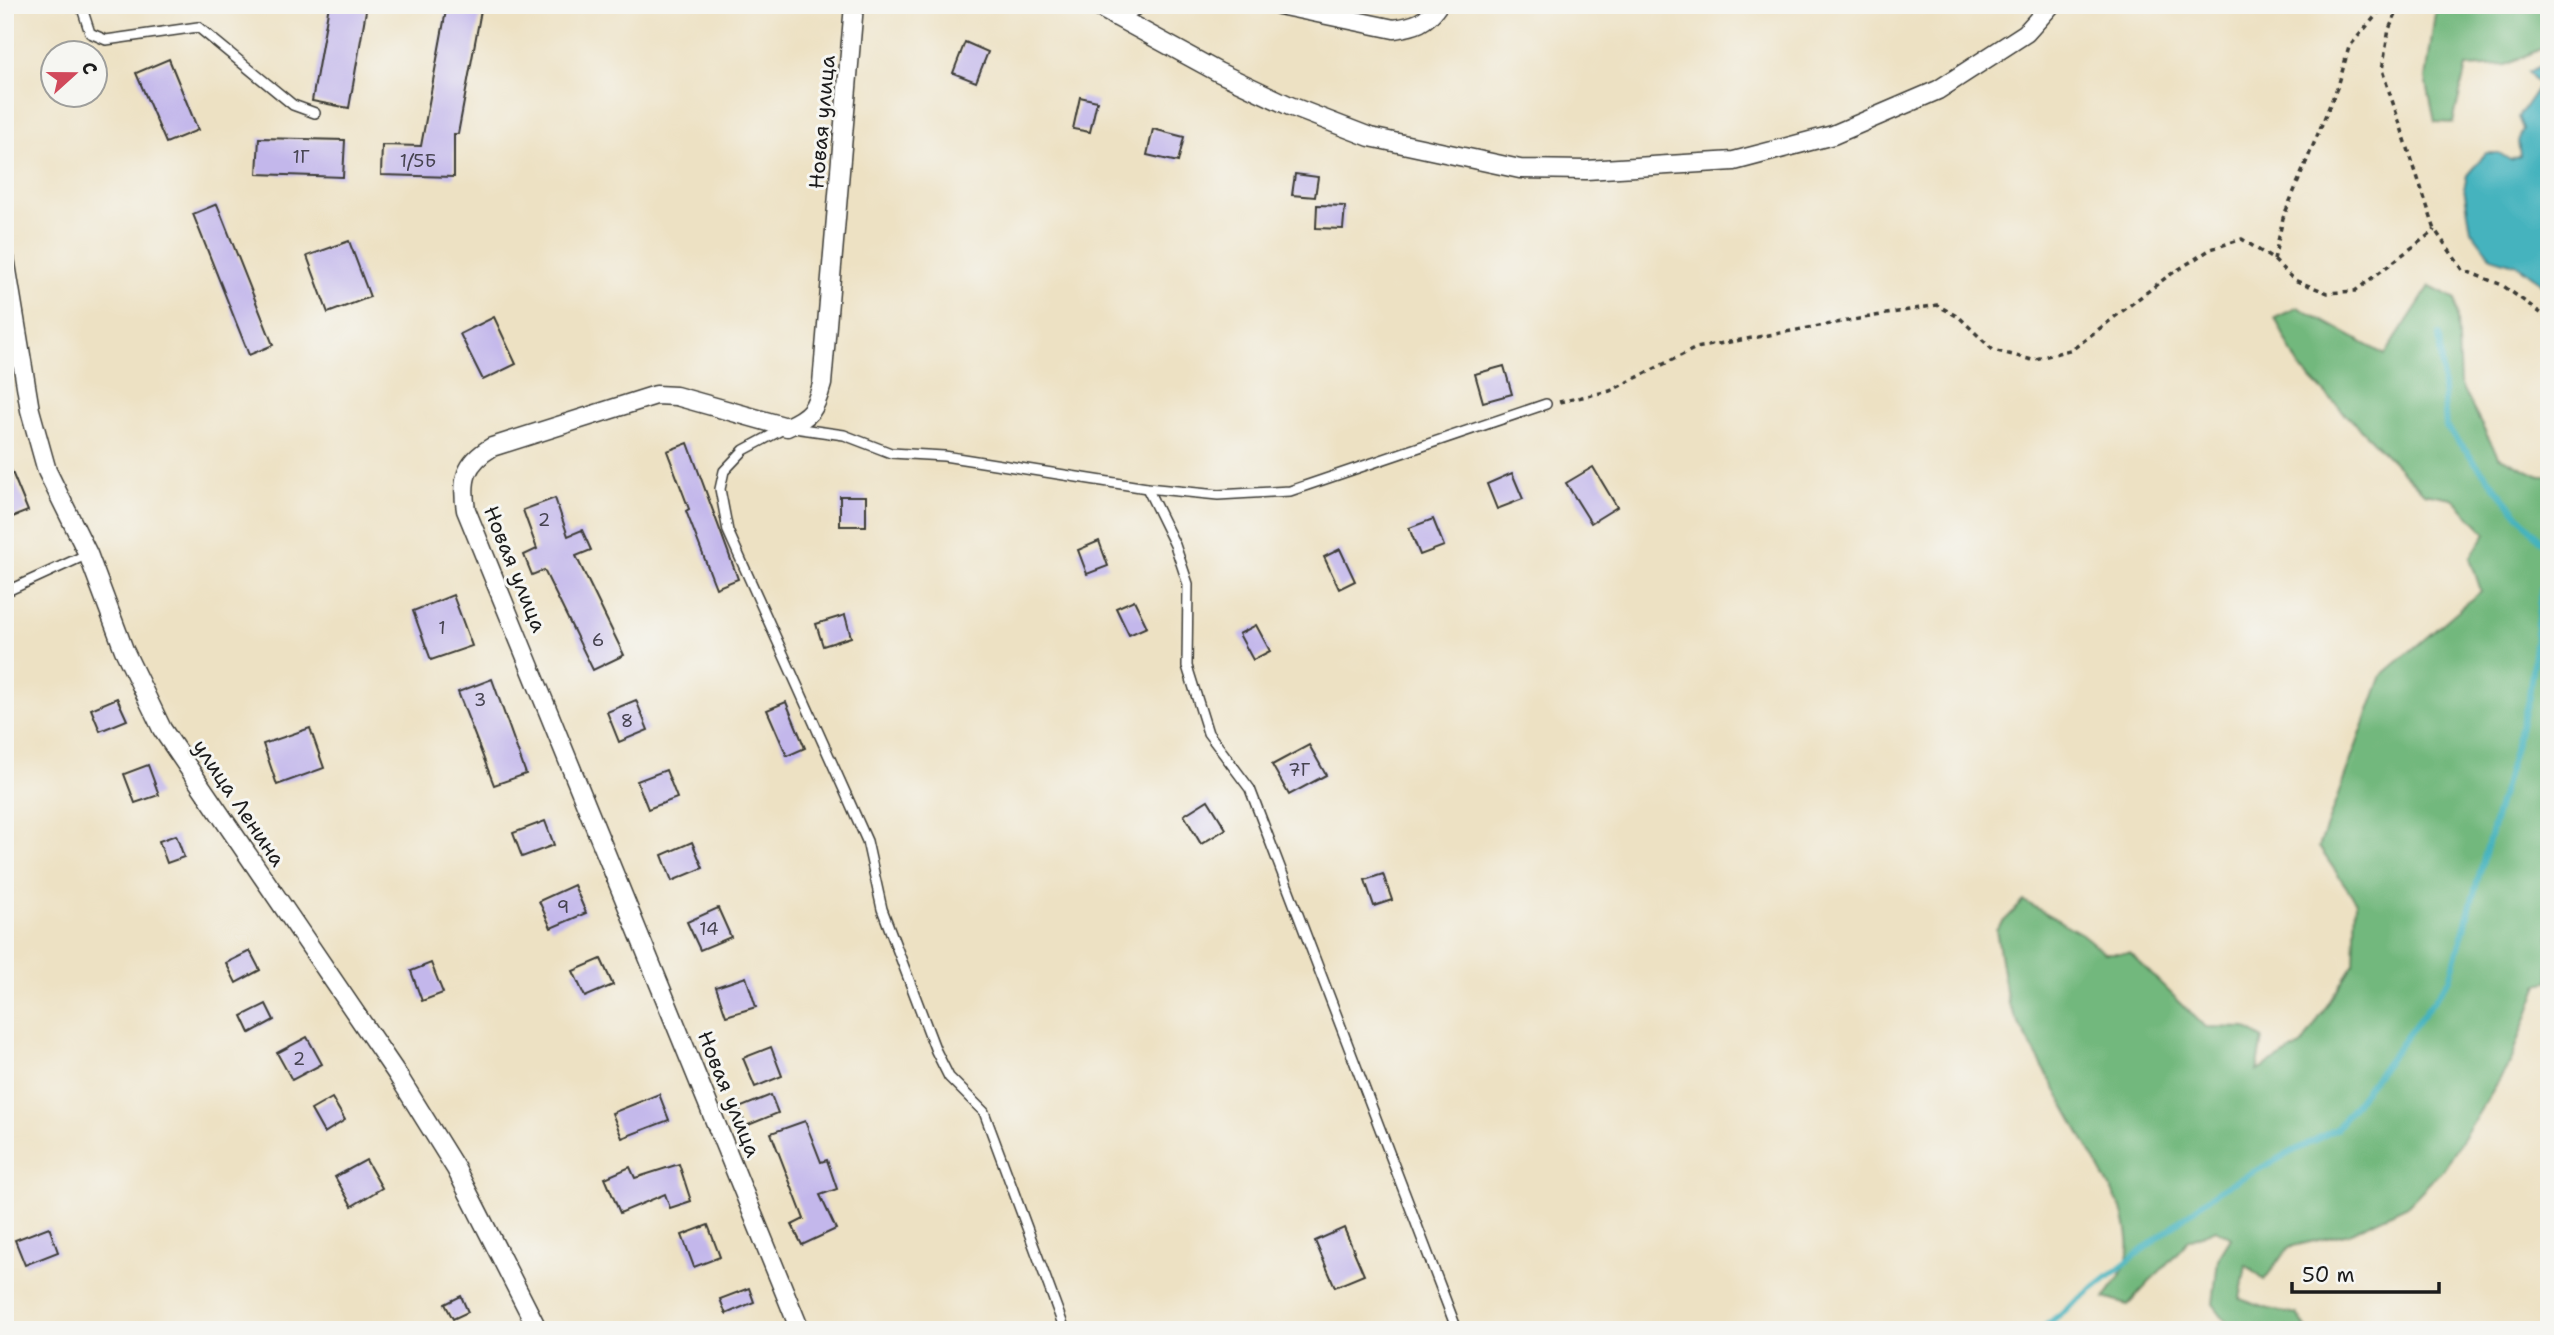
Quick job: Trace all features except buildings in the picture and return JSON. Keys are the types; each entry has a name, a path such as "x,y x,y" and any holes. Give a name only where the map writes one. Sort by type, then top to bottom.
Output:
{"street":[{"name":"Новая улица","path":"800,1330 466,510 462,486 475,457 492,447 656,395 676,396 787,427 803,419 816,407 821,384 854,5"},
{"path":"1095,5 1290,106 1370,137 1520,169 1586,170 1734,161 1833,135 1937,90 2026,33 2051,5"},
{"path":"1114,16 1137,5"},
{"path":"1279,5 1394,29 1412,27 1428,19 1438,5"},
{"name":"улица Ленина","path":"5,258 30,410 47,471 88,554 124,650 162,729 397,1074 456,1169 538,1330"}],"lane":[{"path":"81,5 90,33 106,40 198,27 293,104 315,113"},
{"path":"1066,1330 984,1112 949,1077 936,1051 882,909 867,841 728,531 720,489 724,471 744,450 787,427 844,435 891,453 944,456 1147,488 1218,495 1290,491 1546,404"},
{"path":"1147,488 1175,545 1188,584 1187,666 1208,733 1254,800 1457,1330"},
{"path":"5,592 88,554"}],"path":[{"path":"2274,260 2283,218 2339,83 2348,47 2385,5"},
{"path":"2400,5 2389,29 2382,69 2435,230 2463,270 2502,285 2549,319"},
{"path":"1546,404 1610,391 1696,348 1937,305 1960,318 1993,350 2032,360 2073,349 2168,276 2211,248 2242,239 2274,260 2294,280 2328,293 2355,291 2435,230"}],"green space":[{"path":"2436,5 2549,5 2549,45 2506,65 2466,67 2453,123 2435,122 2426,79"},
{"path":"2430,286 2456,299 2460,384 2498,456 2540,476 2549,476 2549,981 2539,984 2511,1061 2445,1167 2408,1205 2349,1233 2289,1247 2264,1280 2246,1265 2240,1299 2269,1309 2297,1314 2307,1330 2233,1330 2213,1304 2218,1259 2231,1238 2216,1229 2189,1240 2128,1305 2104,1298 2120,1275 2128,1256 2128,1236 2122,1209 2008,1004 1996,929 2024,901 2082,934 2105,953 2130,953 2205,1027 2246,1028 2263,1039 2257,1071 2302,1045 2354,963 2356,901 2319,847 2382,675 2481,591 2470,558 2486,533 2452,498 2424,493 2300,368 2275,318 2298,307 2385,355"}],"water":[{"path":"2549,62 2549,289 2517,265 2491,257 2471,230 2464,188 2467,175 2486,153 2499,153 2510,160 2520,156 2518,142 2523,129 2518,117 2540,85 2528,72"}],"waterway":[{"path":"2040,1330 2219,1190 2336,1129 2450,979 2529,697 2546,548 2446,427 2439,336"}]}
